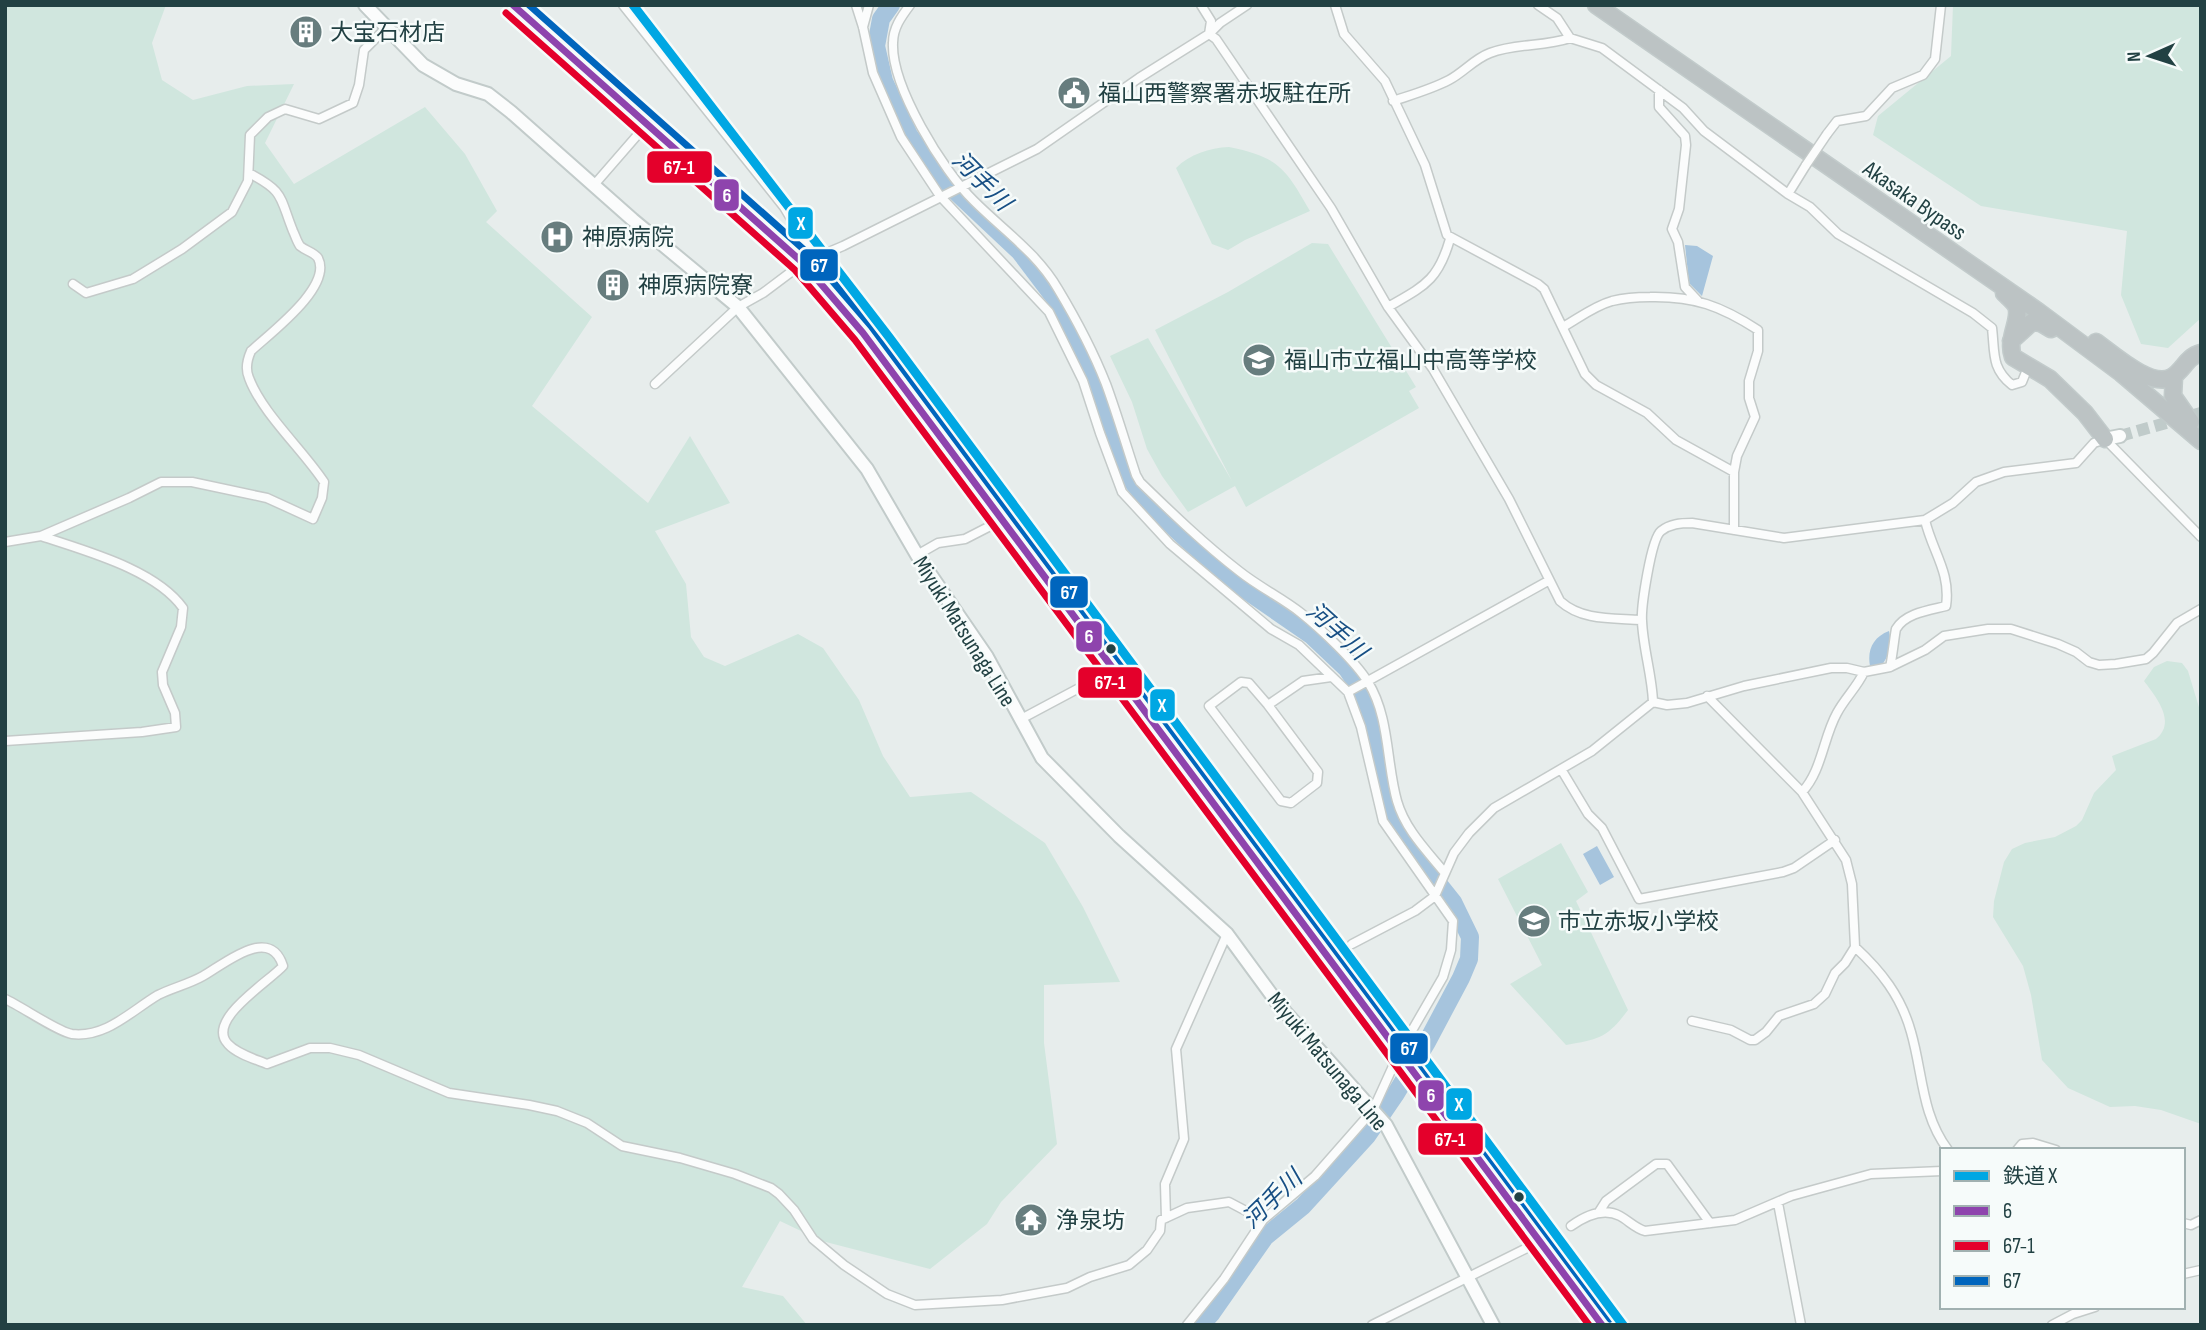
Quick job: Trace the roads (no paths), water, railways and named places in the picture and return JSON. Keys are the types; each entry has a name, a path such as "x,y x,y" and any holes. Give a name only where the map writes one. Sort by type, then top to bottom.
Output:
{"highway":[{"name":"Akasaka Bypass","path":"1596,5 2121,373 2201,441"},
{"name":"Akasaka Bypass","path":"1605,5 2126,369 2196,427"},
{"path":"1996,284 2016,306 2017,316 2010,349 2013,357 2050,379 2112,437"},
{"path":"2034,304 2061,317 2150,379 2162,381 2174,376 2188,358 2201,353"},
{"path":"2011,341 2032,322 2041,323 2089,356 2121,373"},
{"path":"2174,376 2173,396 2196,427"}],"main road":[{"name":"Miyuki Matsunaga Line","path":"365,5 423,65 456,84 488,94 738,307 867,469 917,555 987,657 1042,758 1119,835 1227,934 1279,1005 1377,1115 1493,1325"},
{"path":"513,5 647,124 809,261 1602,1325"}],"street":[{"path":"622,5 783,207 809,261"},
{"path":"856,5 873,73 901,137 942,195 1049,312 1083,381 1122,492 1170,544 1271,629 1299,645 1349,691 1361,727 1383,821 1453,921 1451,950 1443,977 1402,1056 1377,1115 1315,1176 1263,1220 1224,1279 1187,1325"},
{"path":"863,27 869,5"},
{"path":"910,5 897,22 892,41 893,57 903,87 937,154 959,186 1026,248 1057,286 1090,347 1106,384 1140,482 1241,573 1301,613 1347,657 1374,692 1388,739 1396,799 1402,815 1411,832 1443,874"},
{"path":"1201,5 1210,21 1209,34"},
{"path":"655,384 738,307 809,261 1037,149 1139,78 1209,34 1247,5"},
{"path":"1335,5 1344,34 1385,81 1425,164 1440,218 1450,239 1538,284 1544,289 1585,374 1596,385 1647,413 1676,440 1734,472"},
{"path":"1538,5 1557,18 1570,38"},
{"path":"1788,194 1837,121 1866,116 1892,88 1923,75 1935,59 1941,5"},
{"path":"73,284 86,293 132,279 182,250 232,212 240,201 250,173 250,135 268,117 285,108 319,118 353,103 359,85 364,50 387,27"},
{"path":"1209,34 1216,39 1331,208 1388,307 1433,369 1503,488 1560,601 1571,611 1583,615 1641,620"},
{"path":"1393,102 1450,80 1470,63 1490,53 1523,45 1545,45 1570,38 1602,48 1683,108 1704,131 1788,194 1810,207 1838,234 1973,313 1992,328 1993,357 2001,377 2012,386 2022,382 2028,367"},
{"path":"1659,90 1659,107 1685,136 1679,209 1672,229 1678,242 1685,287 1698,301"},
{"path":"594,185 647,124"},
{"path":"5,542 41,536 161,482 192,482 267,498 313,519 322,498 324,482 259,397 248,377 247,360 251,351 300,305 313,289 319,277 320,264 317,256 300,245 278,191 250,173"},
{"path":"1388,307 1434,277 1443,263 1450,239"},
{"path":"1563,327 1614,300 1678,296 1734,314 1758,330 1758,351 1749,381 1749,398 1755,417 1737,456 1734,472 1734,530"},
{"path":"1653,702 1652,678 1641,620 1652,549 1659,533 1676,523 1692,523 1784,538 1925,520 1953,503 1976,482 2004,472 2076,463 2094,443 2112,437 2201,537"},
{"path":"917,555 938,543 965,539 1002,520"},
{"path":"1890,667 1895,646 1895,630 1903,621 1913,615 1946,606 1946,576 1929,538 1925,520"},
{"path":"5,741 142,732 176,727 175,713 163,685 162,672 181,627 183,608 168,593 138,573 41,536"},
{"path":"1349,691 1548,581"},
{"path":"1653,702 1667,705 1687,703 1831,668 1864,672 1890,667 1925,650 1944,636 1988,629 2011,629 2058,644 2077,652 2088,662 2099,665 2146,659 2177,623 2201,609"},
{"path":"1021,719 1082,687 1110,666"},
{"path":"1802,792 1813,781 1826,738 1838,711 1864,672"},
{"path":"1268,705 1303,681 1331,677"},
{"path":"1241,682 1250,683 1268,705 1318,772 1317,783 1291,803 1281,801 1209,706 1241,682"},
{"path":"1692,1021 1731,1030 1755,1040 1766,1032 1779,1016 1814,1004 1825,994 1835,973 1855,947 1852,884 1846,860 1835,840 1802,792 1707,696"},
{"path":"1352,944 1415,911 1435,894 1443,874 1468,833 1494,808 1592,751 1653,702"},
{"path":"1561,769 1588,814 1602,828 1639,899 1783,872 1794,868 1835,840"},
{"path":"1166,1218 1165,1184 1184,1139 1175,1049 1227,934"},
{"path":"1855,947 1881,971 1903,1007 1930,1121 1947,1148"},
{"path":"5,999 71,1034 95,1032 111,1026 160,994 202,976 247,949 268,948 281,959 283,966 251,992 229,1016 224,1027 225,1040 230,1047 267,1065 310,1048 330,1048 359,1055 449,1093 557,1111 587,1124 622,1146 680,1158 735,1174 771,1188 794,1210 813,1239 844,1265 887,1294 915,1305 1002,1300 1067,1287 1129,1265 1147,1250 1160,1231 1161,1220 1187,1208 1229,1202 1263,1220"},
{"path":"2019,1148 2022,1144 2033,1143 2049,1148"},
{"path":"1598,1212 1606,1200 1656,1164 1663,1163 1667,1164 1710,1223"},
{"path":"1571,1226 1598,1212 1618,1215 1638,1229 1646,1231 1735,1220 1815,1189 1871,1174 1940,1171"},
{"path":"1778,1203 1801,1325"},
{"path":"1372,1325 1539,1242"},
{"path":"2052,1325 2089,1309"}],"water":[{"path":"1685,245 1697,246 1713,256 1702,296 1689,283"},
{"path":"1889,631 1890,649 1887,656 1882,665 1870,666 1872,645"},
{"path":"1597,846 1614,877 1600,885 1583,854"}],"waterway":[{"name":"河手川","path":"891,5 881,19 876,46 884,81 909,135 937,174 1020,252 1060,305 1089,365 1132,481 1152,507 1227,577 1311,635 1347,669 1363,693 1374,729 1390,816 1402,838 1453,902 1470,937 1469,959 1461,978 1427,1042 1367,1136 1303,1206 1265,1237 1201,1325"}],"tunnel":[{"path":"2120,436 2201,413"}],"rail line":[{"name":"X","path":"633,5 889,337 1623,1325"}],"place":[{"name":"大宝石材店","path":"306,32"},
{"name":"福山西警察署赤坂駐在所","path":"1074,93"},
{"name":"神原病院","path":"557,237"},
{"name":"神原病院寮","path":"613,285"},
{"name":"福山市立福山中高等学校","path":"1259,360"},
{"name":"市立赤坂小学校","path":"1534,921"},
{"name":"浄泉坊","path":"1031,1220"}]}
